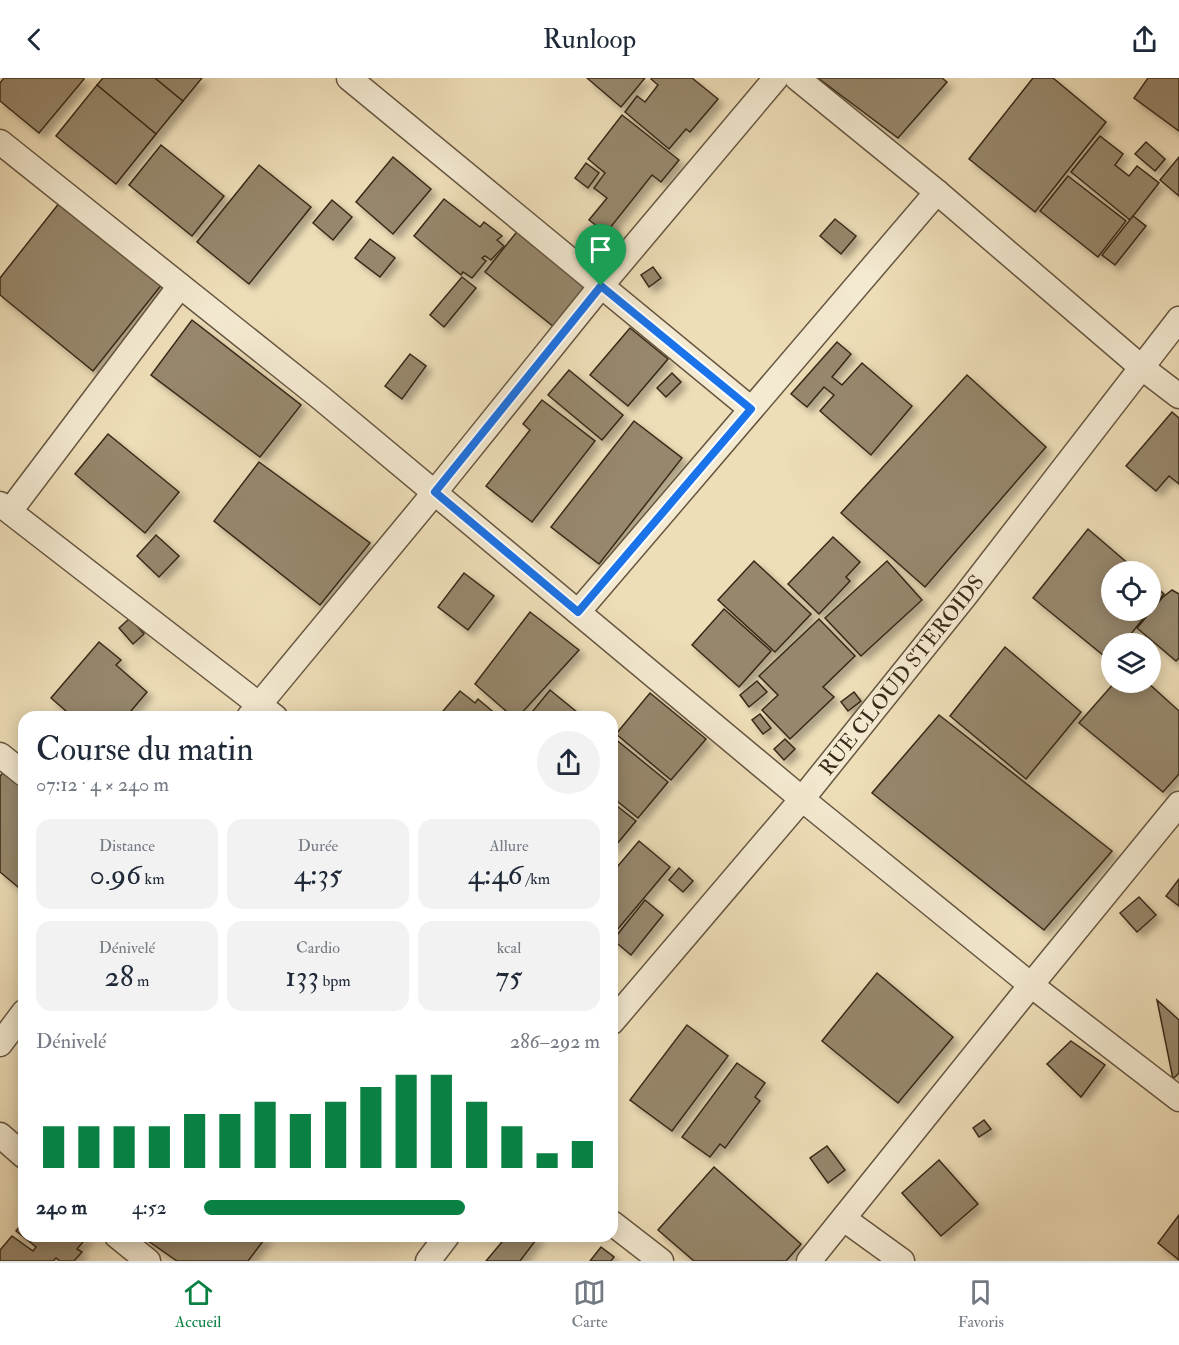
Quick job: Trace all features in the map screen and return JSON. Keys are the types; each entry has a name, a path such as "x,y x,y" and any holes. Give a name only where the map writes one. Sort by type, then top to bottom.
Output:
{"street":[{"path":"263,711 601,286 776,78"},
{"path":"797,78 937,192 1141,367 1179,396"},
{"path":"356,80 751,409"},
{"path":"0,142 321,398 802,799 1031,985 1179,1099"},
{"path":"578,612 937,192"},
{"path":"180,286 5,508 259,711"},
{"name":"RUE CLOUD STEROIDS","path":"618,1005 802,799 994,560 1179,319"},
{"path":"0,755 18,769"},
{"path":"809,1261 1179,804"},
{"path":"0,1044 18,1020"},
{"path":"0,1135 18,1151"},
{"path":"844,1219 902,1261"},
{"path":"618,1228 661,1261"},
{"path":"428,1261 442,1242"}],"building":[{"path":"4,78 84,79 39,133 0,101 0,83"},
{"path":"103,78 155,78 183,101 156,134 97,85"},
{"path":"155,78 202,78 183,101"},
{"path":"587,78 645,78 621,107"},
{"path":"652,78 692,78 718,99 690,132 686,129 669,149 625,112 637,96 645,102 658,85"},
{"path":"818,78 942,78 947,82 898,138"},
{"path":"1033,78 1053,78 1106,122 1035,212 969,159"},
{"path":"1148,78 1179,78 1179,131 1134,98"},
{"path":"97,85 156,134 116,184 56,136"},
{"path":"622,115 679,160 661,182 652,175 606,233 589,220 607,198 594,188 605,173 588,159"},
{"path":"1100,136 1123,154 1115,165 1129,176 1137,166 1159,183 1130,220 1071,172"},
{"path":"1146,142 1165,159 1155,171 1135,154"},
{"path":"161,145 224,196 192,236 129,185"},
{"path":"393,157 431,189 393,234 356,202"},
{"path":"1179,157 1179,196 1160,180"},
{"path":"586,163 599,173 588,188 575,178"},
{"path":"259,165 311,207 249,284 197,242"},
{"path":"1068,176 1126,221 1098,257 1040,211"},
{"path":"444,199 480,227 484,222 502,236 497,240 504,246 491,260 485,256 482,258 486,261 472,278 463,272 461,275 414,236"},
{"path":"332,200 352,217 333,240 313,223"},
{"path":"60,202 163,283 93,371 0,295 0,278"},
{"path":"1133,216 1146,226 1115,265 1102,255"},
{"path":"835,219 856,236 841,254 820,236"},
{"path":"519,229 589,284 554,327 485,272"},
{"path":"370,239 395,258 380,277 355,258"},
{"path":"653,267 661,278 649,287 641,275"},
{"path":"462,277 476,288 444,327 430,315"},
{"path":"192,320 301,405 260,457 151,375"},
{"path":"630,328 668,359 628,406 590,375"},
{"path":"837,342 851,354 832,377 842,385 862,363 912,406 871,455 820,411 834,395 824,387 807,407 791,394"},
{"path":"410,354 426,366 402,399 385,386"},
{"path":"569,370 623,415 602,440 548,395"},
{"path":"672,373 681,382 666,397 657,388"},
{"path":"967,375 1046,447 925,587 841,513"},
{"path":"542,400 595,441 532,522 486,486 530,430 523,424"},
{"path":"1172,412 1179,418 1179,484 1169,476 1156,491 1126,466"},
{"path":"634,421 682,458 599,564 551,527"},
{"path":"108,434 179,492 145,533 75,474"},
{"path":"259,462 370,543 320,605 214,521"},
{"path":"1088,529 1125,561 1101,561 1101,621 1141,621 1132,633 1101,633 1101,653 1033,598"},
{"path":"156,535 179,556 159,577 137,556"},
{"path":"833,537 860,562 846,577 850,581 819,614 788,584"},
{"path":"754,561 811,614 775,652 718,600"},
{"path":"887,561 922,600 861,656 825,618"},
{"path":"464,573 494,596 468,630 438,607"},
{"path":"1172,590 1179,594 1179,658 1176,661 1161,648 1161,633 1143,633 1137,628 1143,621 1161,621 1163,597"},
{"path":"724,609 771,651 739,687 692,645"},
{"path":"530,612 579,650 523,711 506,711 475,684"},
{"path":"130,618 144,634 133,644 119,628"},
{"path":"819,619 855,656 823,687 834,697 790,739 762,710 778,695 759,676"},
{"path":"99,642 121,660 116,665 147,692 131,711 66,711 51,698"},
{"path":"1005,647 1081,712 1026,779 950,716"},
{"path":"757,681 767,692 749,707 740,695"},
{"path":"550,690 576,711 533,711"},
{"path":"460,691 475,703 478,699 492,711 443,711"},
{"path":"854,692 861,701 848,711 841,702"},
{"path":"650,693 706,739 671,780 618,736 618,732"},
{"path":"1105,693 1159,693 1179,711 1179,774 1163,792 1079,723"},
{"path":"760,714 771,728 763,734 752,720"},
{"path":"939,715 1112,851 1044,930 872,793"},
{"path":"785,739 795,749 784,760 774,749"},
{"path":"618,741 668,782 638,818 618,802"},
{"path":"8,767 18,776 18,887 0,872 0,776"},
{"path":"618,807 636,821 618,843"},
{"path":"639,841 670,867 618,929 618,866"},
{"path":"679,868 693,881 683,892 669,880"},
{"path":"1179,879 1179,906 1166,896"},
{"path":"1139,897 1156,915 1137,932 1120,913"},
{"path":"645,900 663,915 631,955 618,944 618,934"},
{"path":"877,973 953,1037 898,1103 822,1041"},
{"path":"1157,1000 1179,1020 1179,1073 1173,1079"},
{"path":"687,1025 728,1056 672,1131 630,1100"},
{"path":"1071,1041 1105,1065 1081,1097 1047,1064"},
{"path":"737,1063 765,1083 755,1097 760,1101 725,1148 720,1144 710,1157 682,1137"},
{"path":"984,1120 991,1129 979,1137 973,1128"},
{"path":"827,1146 845,1170 828,1183 810,1158"},
{"path":"939,1160 978,1204 941,1236 902,1193"},
{"path":"714,1167 801,1244 786,1261 694,1261 658,1230"},
{"path":"1179,1215 1179,1260 1158,1243"},
{"path":"12,1236 33,1251 36,1247 30,1242 83,1242 77,1249 82,1252 74,1261 60,1261 56,1258 53,1261 0,1261 0,1250"},
{"path":"150,1242 262,1242 248,1261 177,1261"},
{"path":"502,1242 534,1242 520,1261 486,1261"},
{"path":"601,1247 614,1257 611,1261 590,1261"}],"route":[{"path":"601,286 751,409 578,612 435,492 601,286"}]}
